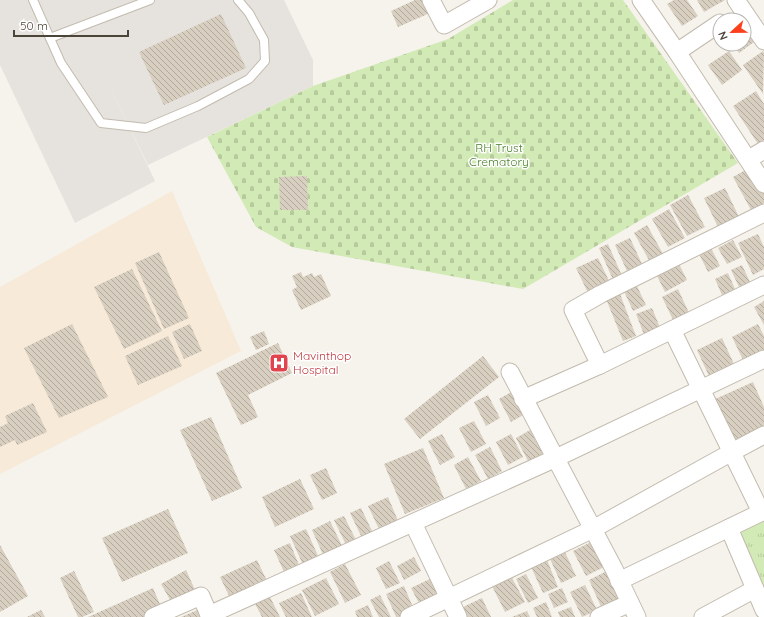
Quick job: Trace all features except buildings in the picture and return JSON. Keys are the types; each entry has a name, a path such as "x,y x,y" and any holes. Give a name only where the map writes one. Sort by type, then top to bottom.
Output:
{"street":[{"path":"431,0 444,25 488,0"},
{"path":"640,0 677,52 749,159 764,184"},
{"path":"733,12 743,3 764,41"},
{"path":"677,52 712,28"},
{"path":"749,159 764,150"},
{"path":"600,365 573,310 601,294 764,213"},
{"path":"523,399 600,365 764,285"},
{"path":"619,581 763,511 672,330"},
{"path":"153,617 201,596 210,616 556,458 702,390 764,359"},
{"path":"510,372 593,529 633,610 599,617"},
{"path":"409,617 593,529 764,435"},
{"path":"413,523 458,617"},
{"path":"729,528 764,610"},
{"path":"703,617 755,589"}],"lane":[{"path":"33,0 61,63 101,123 146,128 198,106 250,79 265,60 264,40 249,13 238,0"},
{"path":"50,38 150,0"}],"shaded area":[{"path":"0,0 284,0 313,60 313,86 148,165 101,68 155,181 75,223 0,65"},
{"path":"172,191 241,351 0,474 0,287"}],"green space":[{"name":"RH Trust Crematory","path":"513,0 623,0 738,163 523,289 292,247 256,227 207,137 313,86 448,39"},
{"path":"764,511 764,610 729,528"}],"place":[{"name":"Mavinthop Hospital","path":"279,363"}]}
